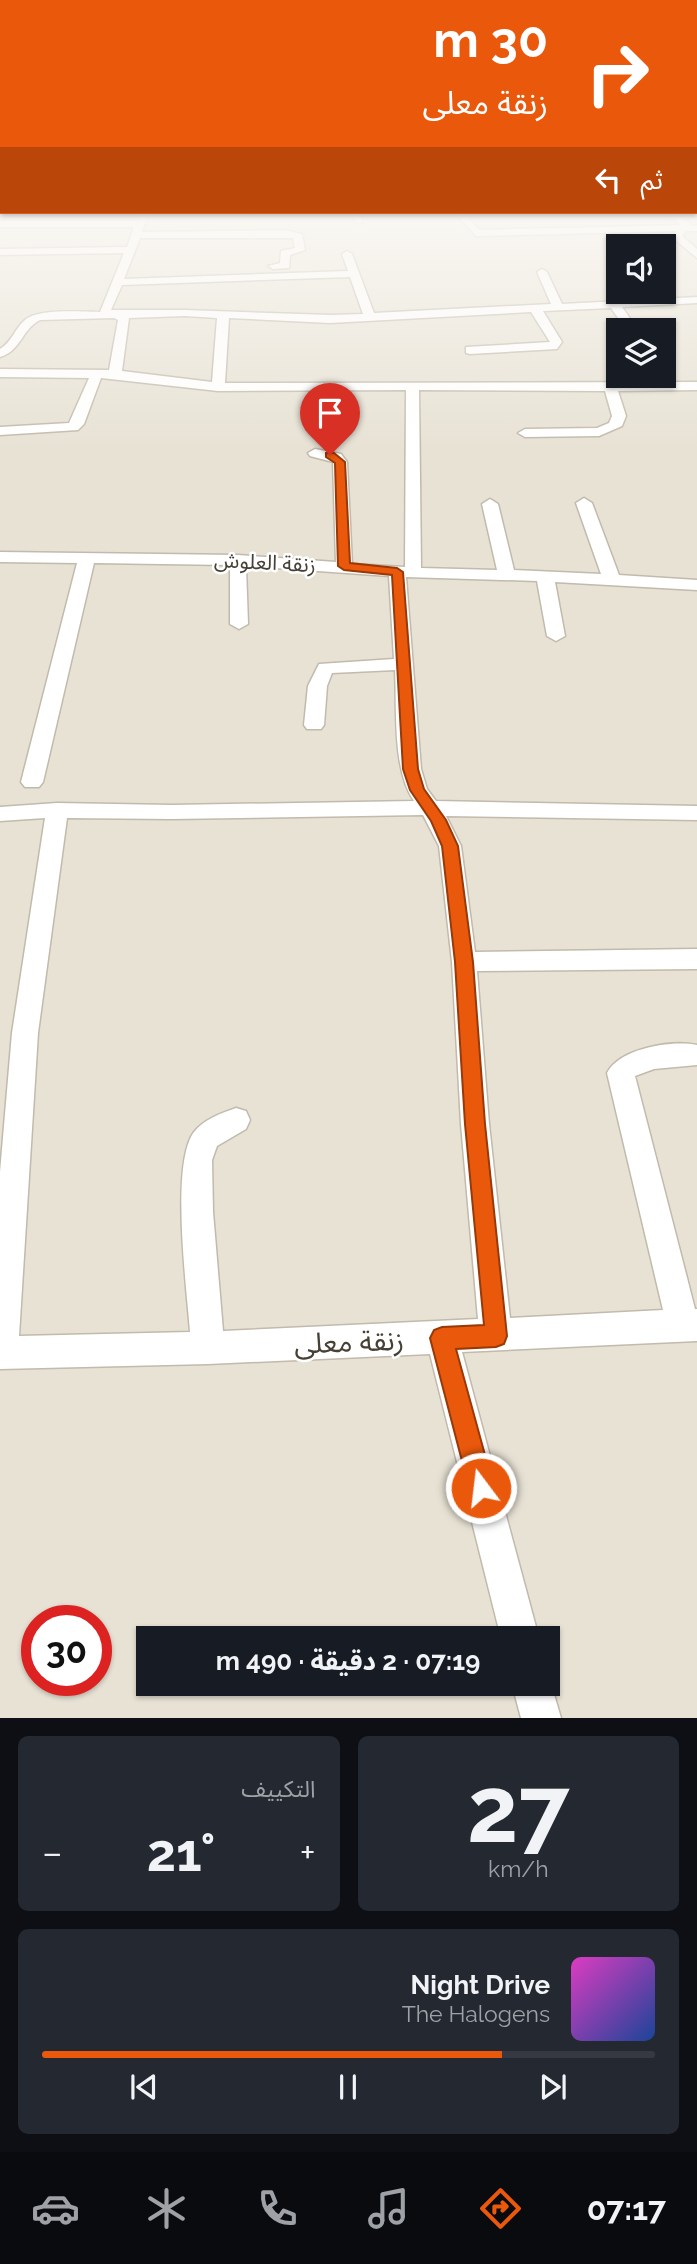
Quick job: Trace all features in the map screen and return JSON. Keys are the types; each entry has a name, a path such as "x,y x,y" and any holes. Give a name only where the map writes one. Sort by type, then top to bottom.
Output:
{"street":[{"path":"114,290 105,312 120,316 124,320 115,374"},
{"path":"361,290 370,317"},
{"path":"550,290 558,307"},
{"path":"676,301 697,300"},
{"path":"0,353 9,350 34,317 223,314 330,318 614,304 624,318"},
{"path":"470,350 553,346 556,342 534,307"},
{"path":"218,387 223,314"},
{"path":"0,373 115,374 218,387 606,387"},
{"path":"0,431 73,427 77,424 96,375"},
{"path":"412,386 415,445 405,572 404,664 411,769 417,790 450,846 464,962 475,1124 496,1336"},
{"path":"676,386 697,386"},
{"path":"525,433 598,432 615,426 619,416 610,388"},
{"path":"315,453 337,457 340,462 344,566"},
{"path":"584,503 612,580"},
{"path":"490,504 507,576"},
{"name":"زنقة العلوش","path":"0,557 238,560 405,572 545,576 697,585"},
{"path":"32,782 86,560"},
{"path":"238,560 239,624"},
{"path":"545,576 556,636"},
{"path":"314,725 321,671 326,668 404,664"},
{"path":"0,814 57,810 172,812 429,808 697,813"},
{"path":"1,1353 25,1033 57,810"},
{"path":"464,962 697,959"},
{"path":"690,1325 621,1073 625,1066 648,1060 693,1055"},
{"path":"208,1348 197,1177 201,1146 216,1130 236,1120"},
{"name":"زنقة معلى","path":"1,1353 208,1348 690,1325"},
{"path":"442,1338 517,1626"},
{"path":"535,1696 541,1718"}],"shaded area":[{"path":"0,290 606,290 606,304 676,304 676,290 697,290 697,1718 0,1718"}],"route":[{"path":"330,455 337,457 340,462 344,566 397,572 411,769 417,790 438,820 450,846 464,962 475,1124 496,1336 442,1338 481,1488"}]}
